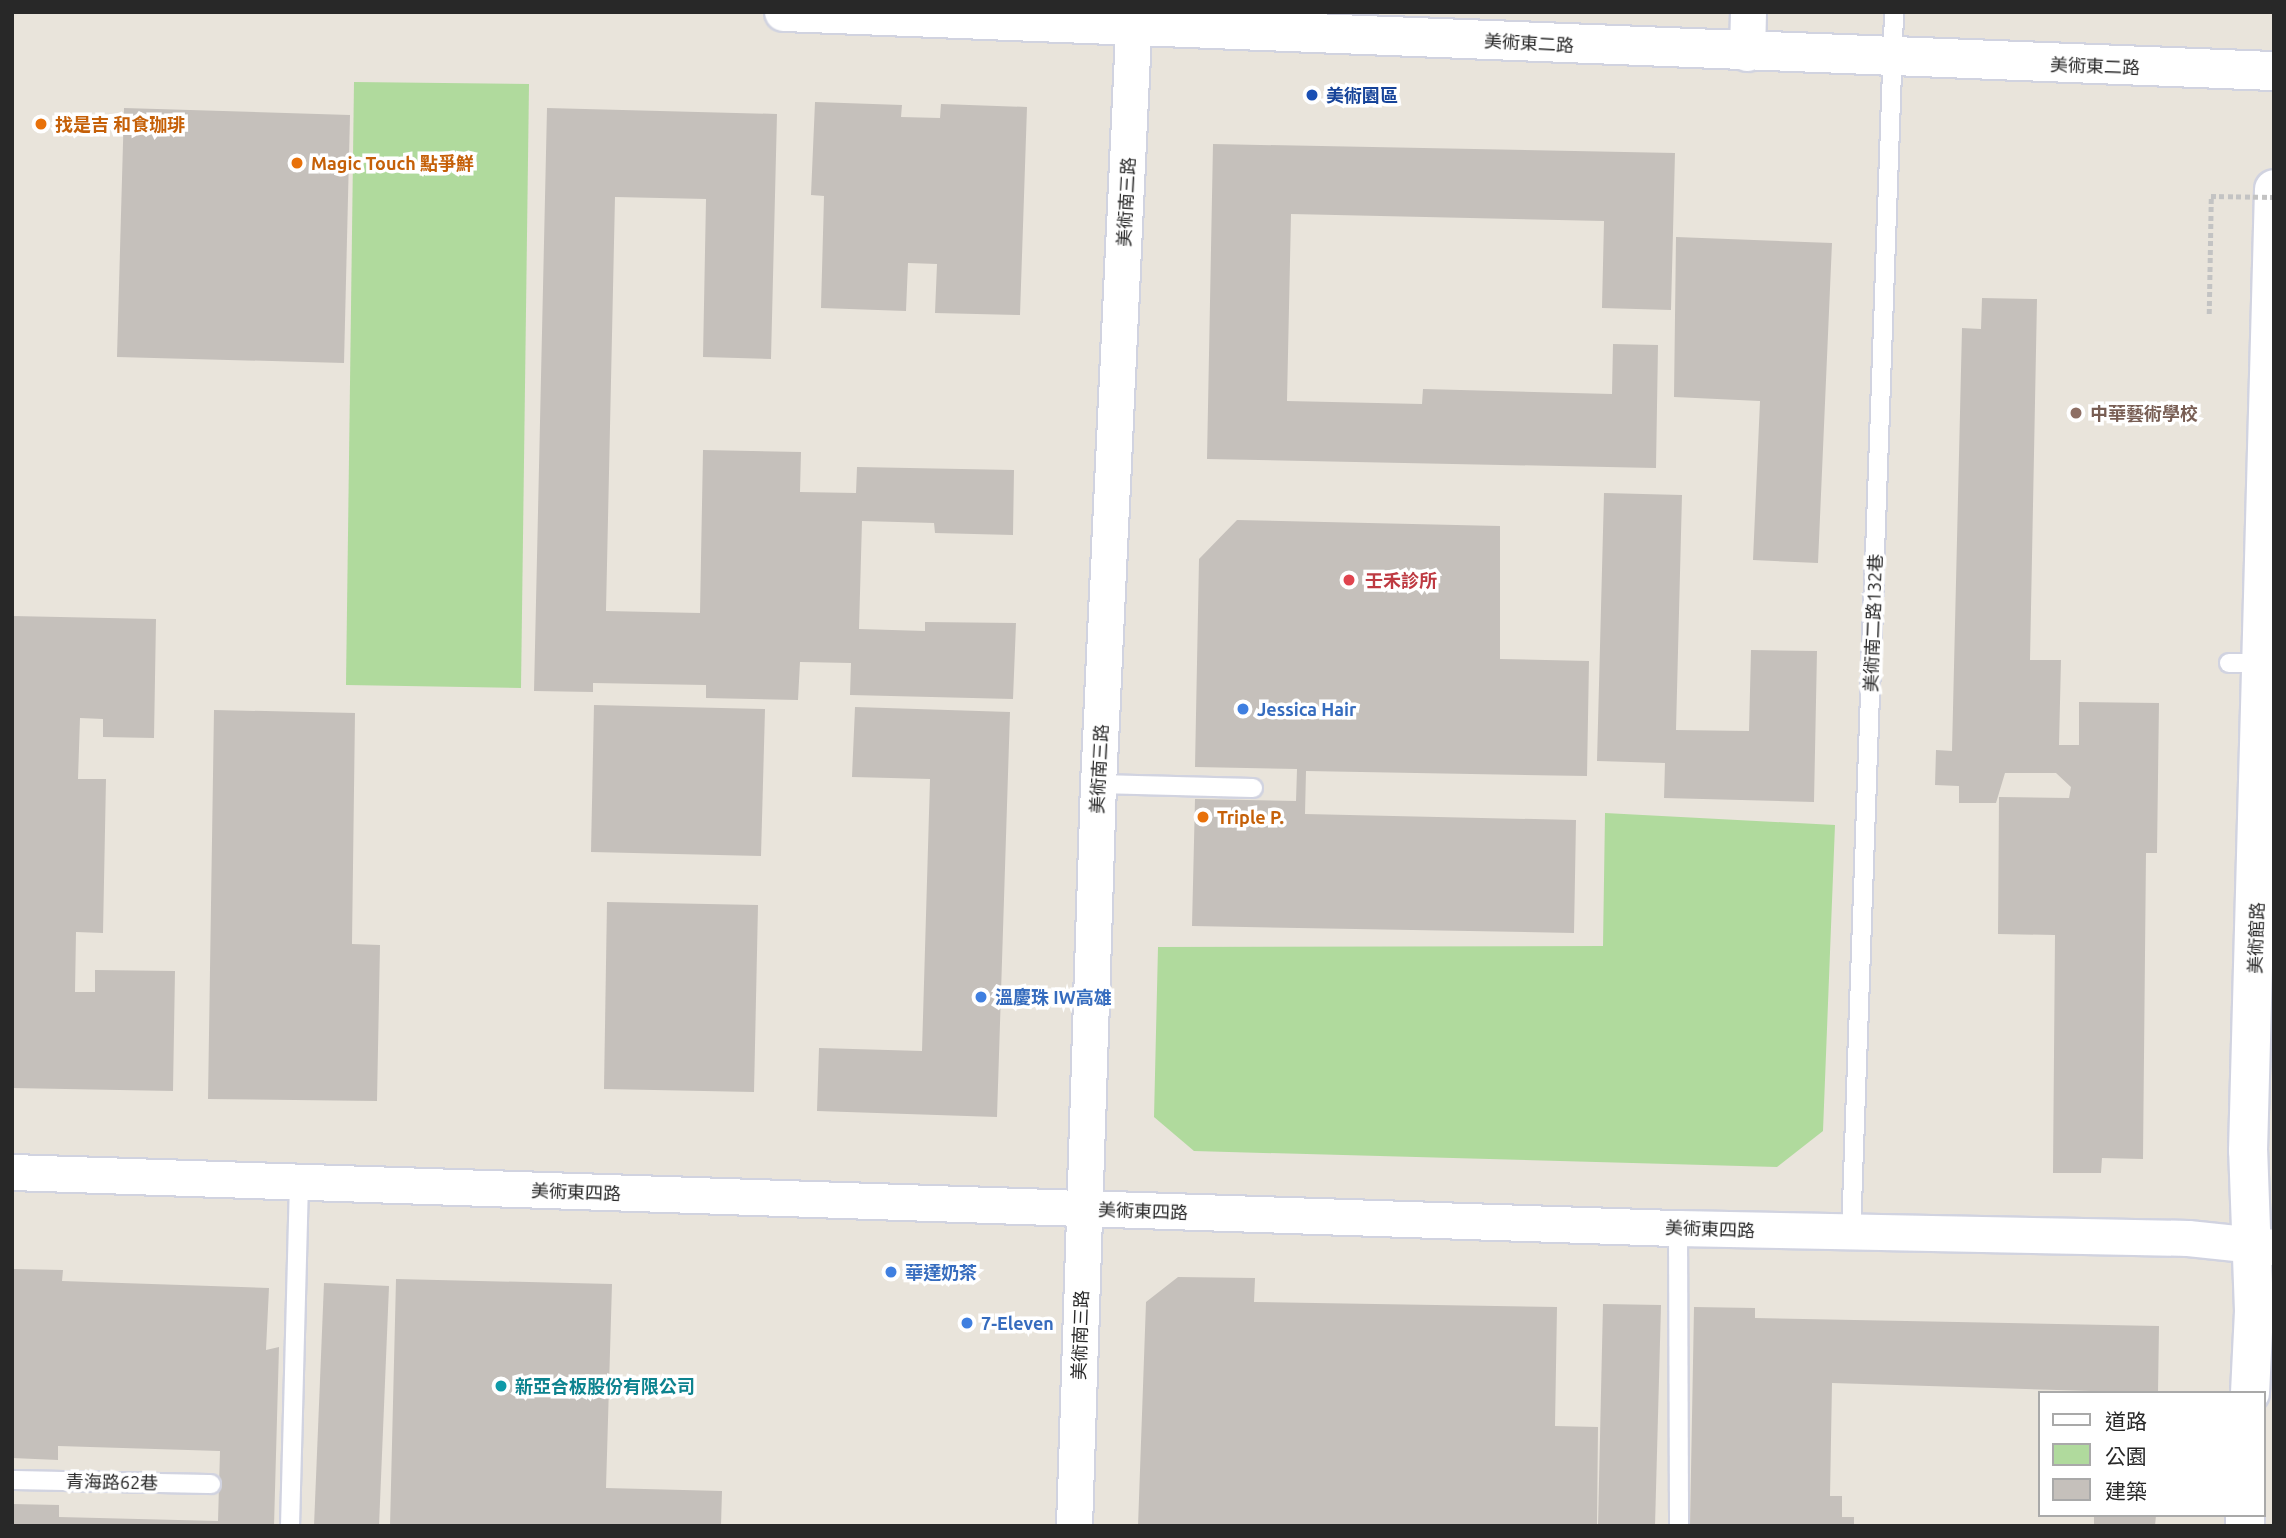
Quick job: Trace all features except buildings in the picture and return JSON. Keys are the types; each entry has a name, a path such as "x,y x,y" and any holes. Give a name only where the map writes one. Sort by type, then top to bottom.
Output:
{"street":[{"name":"美術東二路","path":"784,12 1133,18 1747,53 2274,71"},
{"path":"1747,53 1748,12"},
{"name":"美術南三路","path":"1074,1526 1098,783 1133,18"},
{"name":"美術館路","path":"2250,1391 2262,1245 2247,663 2274,189"},
{"name":"美術東四路","path":"12,1172 1083,1209 2262,1245"}],"lane":[{"name":"美術南二路132巷","path":"1851,1233 1894,12"},
{"path":"1098,783 1253,789"},
{"path":"290,1526 299,1183"},
{"path":"1678,1228 1679,1526"},
{"name":"青海路62巷","path":"12,1480 211,1484"}],"path":[{"path":"2210,314 2211,196 2274,197"}],"green space":[{"path":"354,82 529,84 521,688 346,685"},
{"path":"1605,813 1835,825 1823,1131 1777,1167 1194,1151 1154,1117 1158,947 1603,946"}],"place":[{"name":"美術園區","path":"1312,95"},
{"name":"找是吉 和食珈琲","path":"41,124"},
{"name":"Magic Touch 點爭鮮","path":"297,163"},
{"name":"中華藝術學校","path":"2076,413"},
{"name":"壬禾診所","path":"1349,580"},
{"name":"Jessica Hair","path":"1243,709"},
{"name":"Triple P.","path":"1203,817"},
{"name":"溫慶珠 IW高雄","path":"981,997"},
{"name":"華達奶茶","path":"891,1272"},
{"name":"7-Eleven","path":"967,1323"},
{"name":"新亞合板股份有限公司","path":"501,1386"}]}
